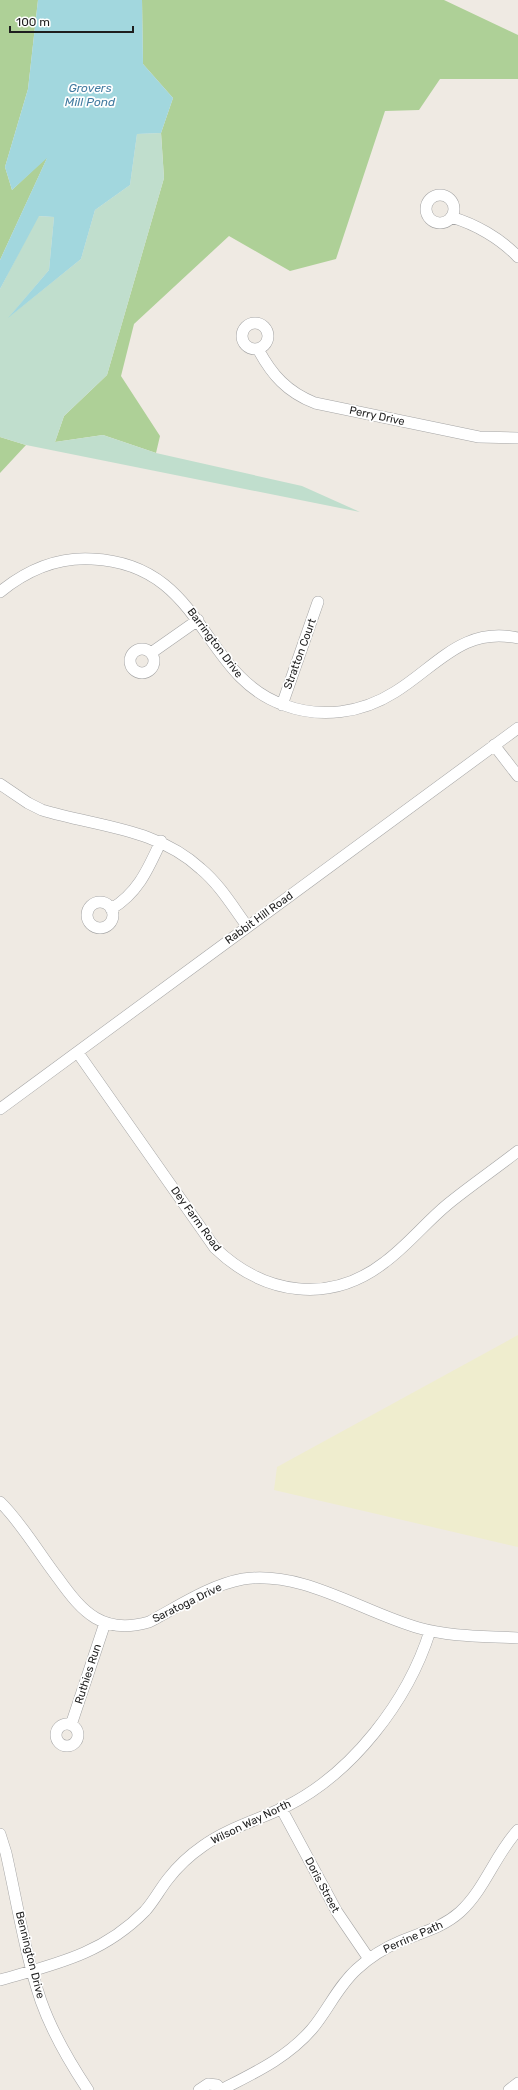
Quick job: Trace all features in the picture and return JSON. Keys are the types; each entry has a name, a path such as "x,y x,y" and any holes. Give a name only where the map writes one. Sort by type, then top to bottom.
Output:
{"street":[{"path":"450,217 486,232 502,242 518,257"},
{"name":"Perry Drive","path":"258,350 273,374 281,383 301,397 315,403 479,437 506,439 518,438"},
{"name":"Barrington Drive","path":"0,592 24,575 45,565 68,560 100,559 131,567 162,582 186,604 228,664 256,691 282,705 320,713 347,711 366,706 396,692 451,650 470,640 496,635 518,638"},
{"name":"Stratton Court","path":"282,705 318,602"},
{"path":"151,653 198,620"},
{"name":"Rabbit Hill Road","path":"0,1109 518,728"},
{"path":"494,745 518,776"},
{"path":"0,784 28,803 42,810 136,832 160,841 190,859 203,870 216,884 247,926"},
{"path":"111,909 128,897 137,887 144,877 160,841"},
{"name":"Dey Farm Road","path":"78,1052 215,1248 227,1260 251,1276 282,1287 312,1289 330,1287 345,1284 374,1270 387,1261 448,1204 518,1151"},
{"name":"Saratoga Drive","path":"0,1502 77,1604 93,1618 105,1623 116,1625 137,1625 149,1622 227,1583 256,1578 273,1578 306,1585 401,1623 430,1631 451,1634 518,1638"},
{"name":"Ruthies Run","path":"71,1725 105,1623"},
{"name":"Wilson Way North","path":"0,1980 85,1954 116,1936 146,1909 168,1880 189,1857 220,1836 281,1808 316,1787 338,1770 376,1730 404,1689 418,1664 430,1631"},
{"name":"Doris Street","path":"281,1808 337,1912 369,1959"},
{"name":"Perrine Path","path":"199,2090 204,2085 212,2084 221,2090 268,2066 298,2043 323,2015 344,1982 369,1959 392,1945 434,1929 460,1912 479,1890 498,1855 518,1830"},
{"name":"Bennington Drive","path":"0,1834 6,1853 32,1971 49,2022 88,2090"}],"shaded area":[{"path":"518,1335 518,1547 274,1490 277,1467"}],"green space":[{"path":"0,0 38,0 28,89 5,167 12,190 48,156 0,260"},
{"path":"142,0 444,0 518,35 518,79 440,79 419,110 385,111 336,259 290,271 229,236 134,324 121,376 160,436 156,453 103,435 55,442 64,416 107,375 164,178 161,133 173,98 143,64"},
{"path":"161,133 164,178 107,375 64,416 55,442 103,435 156,453 302,486 360,512 26,445 0,437 0,289 38,216 54,217 49,270 10,316 81,259 95,210 130,185 137,134"},
{"path":"0,437 26,445 0,473"}],"water":[{"name":"Grovers Mill Pond","path":"38,0 142,0 143,64 173,98 161,133 137,134 130,185 95,210 81,259 8,318 49,270 54,217 39,216 0,289 0,260 47,158 12,190 5,167 28,89"}]}
